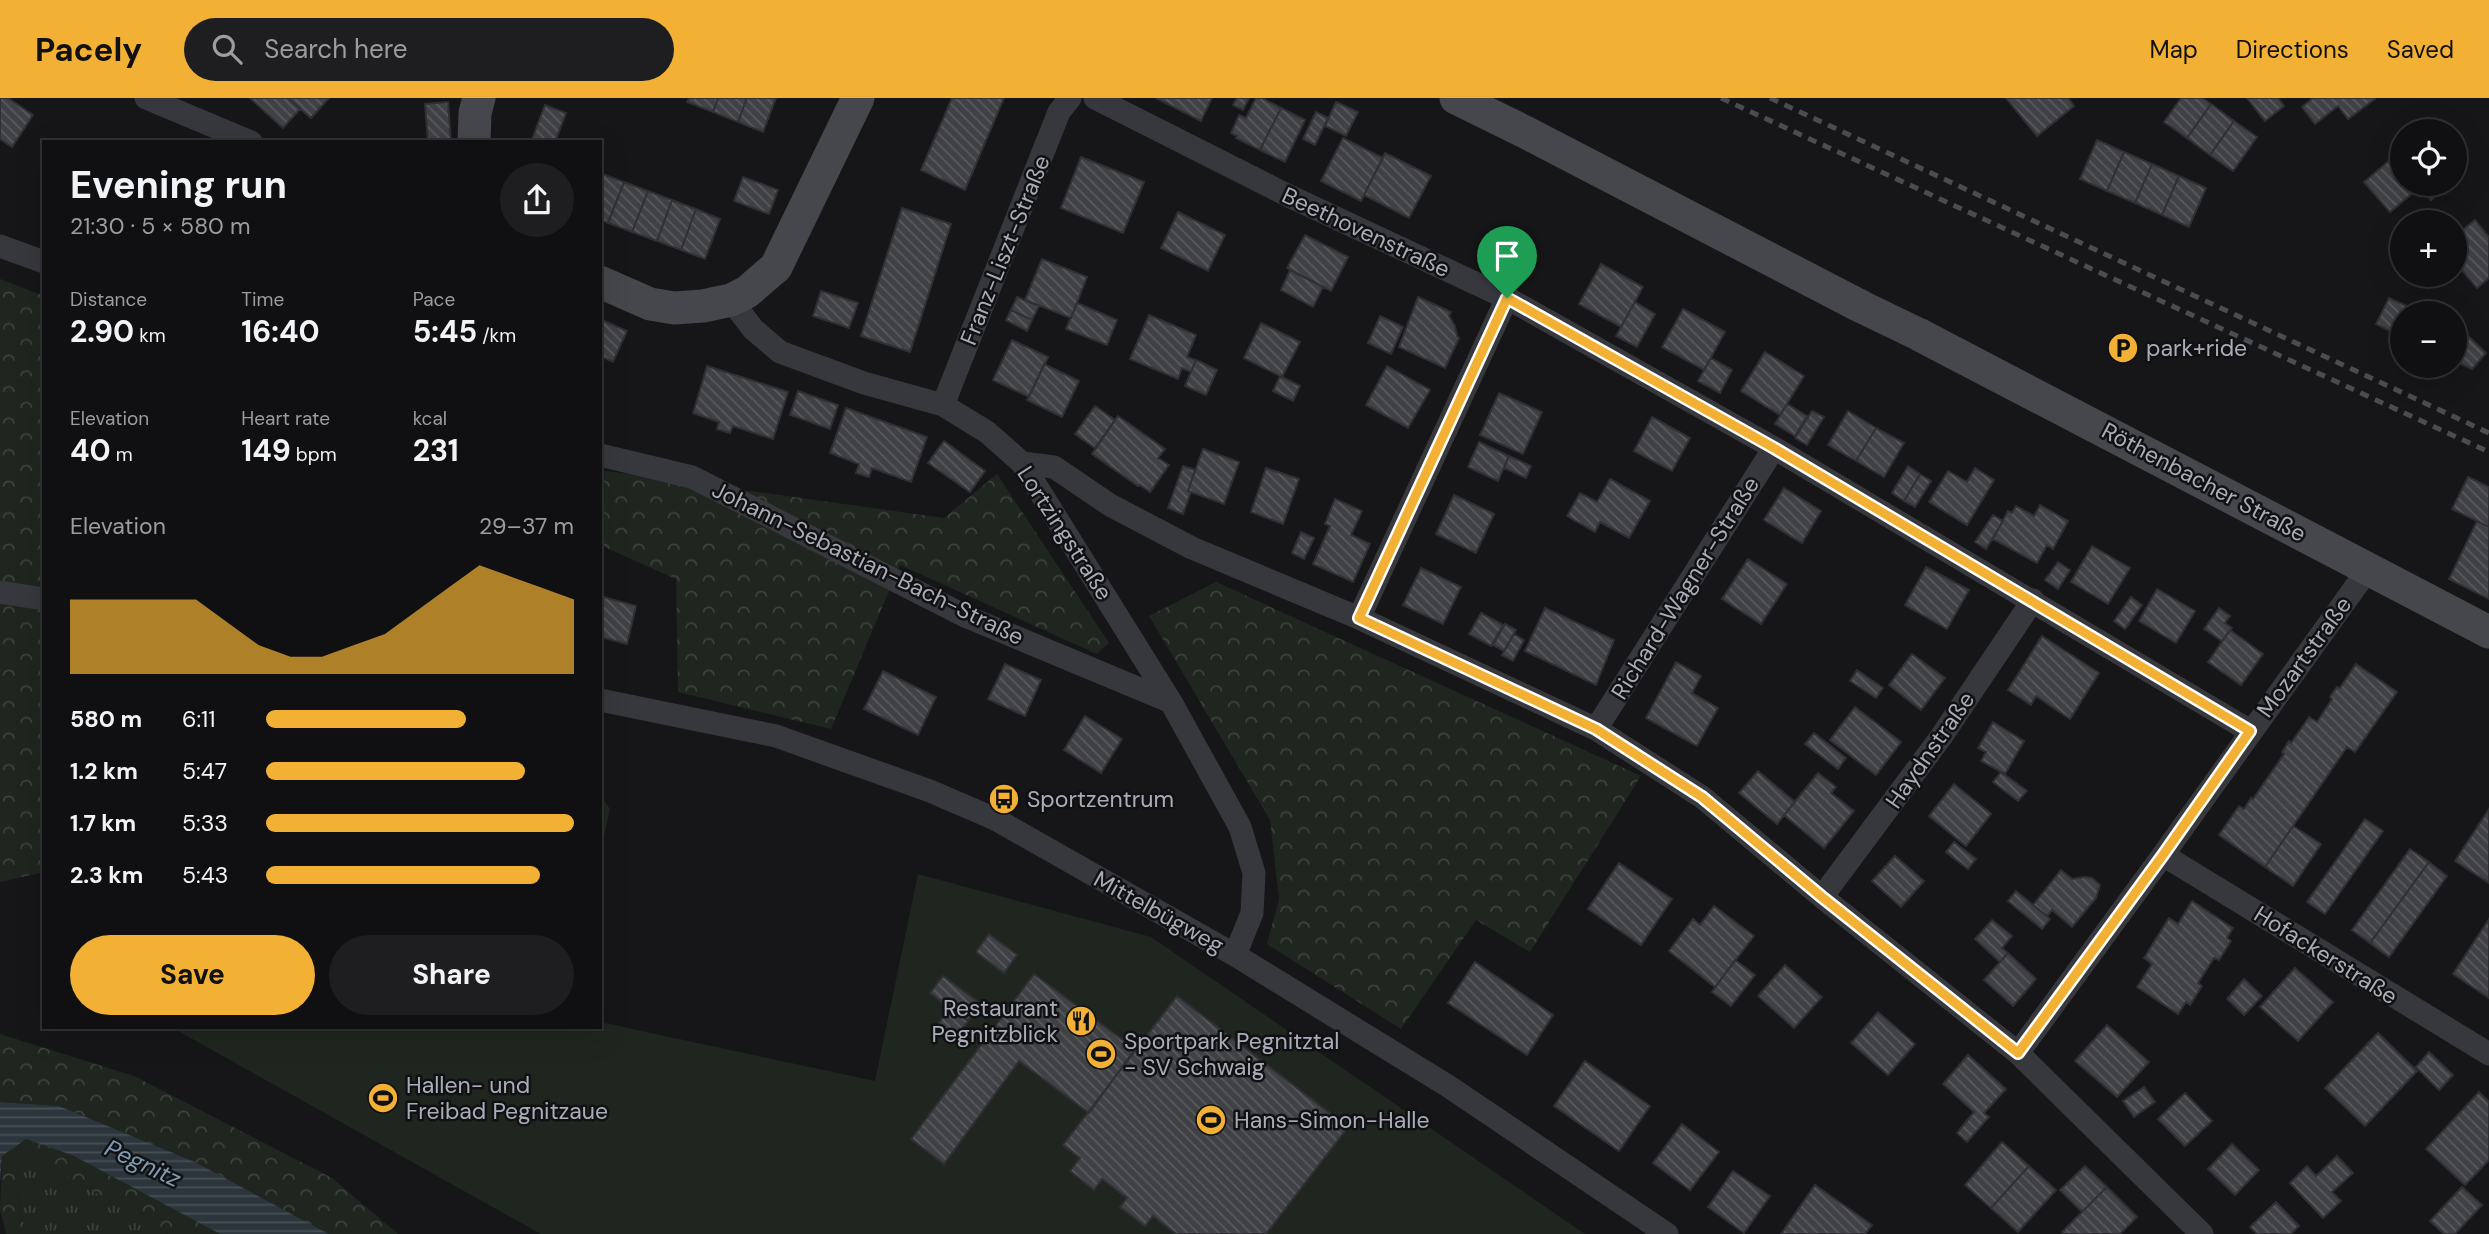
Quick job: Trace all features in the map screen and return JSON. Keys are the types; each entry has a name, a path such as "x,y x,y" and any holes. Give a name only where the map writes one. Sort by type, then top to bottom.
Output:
{"main road":[{"path":"474,140 475,113 479,98"},
{"path":"602,283 650,304 674,308 731,300 747,292 776,267 858,98"},
{"path":"1456,98 1527,132"},
{"path":"1484,98 1527,132"},
{"name":"Röthenbacher Straße","path":"1527,132 2489,632"}],"street":[{"path":"146,98 246,140"},
{"name":"Franz-Liszt-Straße","path":"943,405 1061,106 1070,98"},
{"name":"Beethovenstraße","path":"1095,98 1289,196 1507,298 1774,448 2250,731"},
{"path":"0,246 42,261"},
{"path":"1359,618 1507,298"},
{"name":"Lortzingstraße","path":"731,300 753,329 780,352 864,383 943,405 986,432 1022,463 1171,702 1240,827 1254,873 1252,913 1235,955"},
{"name":"Richard-Wagner-Straße","path":"1596,729 1774,448"},
{"name":"Johann-Sebastian-Bach-Straße","path":"602,455 692,477 965,616 1171,702"},
{"path":"1022,463 1054,467 1110,505 1192,548 1359,618 1596,729 1702,797 1822,897 2018,1053 2202,1234"},
{"name":"Mozartstraße","path":"2018,1053 2369,568"},
{"path":"0,592 42,599"},
{"name":"Haydnstraße","path":"1822,897 1941,737 2033,600"},
{"name":"Mittelbügweg","path":"602,700 776,736 930,791 995,819 1235,955 1448,1086 1667,1234"},
{"name":"Hofackerstraße","path":"2163,855 2489,1054"}],"green space":[{"path":"0,279 42,295 42,872 0,882"},
{"path":"602,470 944,518 997,474 1109,643 1097,654 900,565 831,729 678,692 676,579 602,546"},
{"path":"1216,582 1641,776 1530,952 1476,920 1401,1029 1267,944 1279,899 1270,820 1149,616"},
{"path":"602,796 610,809 602,847"},
{"name":"Sportpark Pegnitztal - SV Schwaig","path":"918,874 1151,937 1585,1234 541,1234 175,1029 602,1029 602,1022 875,1081"},
{"path":"0,1034 134,1076 332,1178 398,1234 329,1234 195,1162 59,1106 0,1102"},
{"path":"26,1138 72,1155 220,1234 168,1234 61,1173 22,1155 14,1182 26,1234 6,1234 0,1210 2,1156"},
{"path":"22,1154 168,1234 26,1234 14,1182"}],"water":[{"name":"Pegnitz","path":"0,1102 59,1106 195,1162 329,1234 220,1234 72,1155 26,1139 2,1156 0,1183"}],"building":[{"path":"0,98 8,98 33,115 12,147 0,139"},
{"path":"250,98 288,98 300,109 283,128"},
{"path":"288,98 329,98 311,118"},
{"path":"689,98 718,98 713,112 687,102"},
{"path":"718,98 747,98 738,122 713,112"},
{"path":"747,98 776,98 763,132 738,122"},
{"path":"952,98 1004,98 965,190 921,170"},
{"path":"1156,98 1212,98 1201,121"},
{"path":"1237,98 1249,98 1243,110 1233,105"},
{"path":"1256,98 1262,98 1281,108 1260,150 1231,133 1239,115 1246,118"},
{"path":"2006,98 2068,98 2074,106 2037,136"},
{"path":"2181,98 2202,98 2211,104 2187,138 2164,122"},
{"path":"2247,98 2278,98 2284,106 2265,121"},
{"path":"2313,98 2375,99 2348,119 2338,106 2315,124 2302,107"},
{"path":"448,102 451,140 428,140 425,104"},
{"path":"1336,102 1358,112 1346,136 1325,126"},
{"path":"2211,104 2234,121 2210,155 2187,138"},
{"path":"545,105 566,113 556,140 532,140"},
{"path":"1281,108 1305,120 1285,162 1260,150"},
{"path":"1316,112 1328,118 1315,145 1303,139"},
{"path":"2234,121 2257,137 2233,171 2210,155"},
{"path":"1343,138 1383,158 1361,201 1321,181"},
{"path":"2097,140 2124,152 2107,191 2080,179"},
{"path":"2124,152 2152,164 2135,203 2107,191"},
{"path":"1385,153 1431,176 1409,218 1364,195"},
{"path":"1081,157 1144,182 1123,233 1061,208"},
{"path":"2390,160 2390,196 2409,196 2390,212 2364,182"},
{"path":"2152,164 2179,176 2162,215 2135,203"},
{"path":"602,174 624,182 608,223 602,221"},
{"path":"2179,176 2206,188 2189,227 2162,215"},
{"path":"743,177 778,190 769,214 734,201"},
{"path":"624,182 648,191 632,232 608,223"},
{"path":"648,191 672,200 657,241 632,232"},
{"path":"672,200 696,209 681,250 657,241"},
{"path":"902,208 951,224 910,352 861,336"},
{"path":"696,209 720,219 705,259 681,250"},
{"path":"1178,212 1225,235 1208,271 1161,248"},
{"path":"2475,220 2489,237 2489,278 2477,288 2467,276 2467,226"},
{"path":"1305,235 1348,257 1331,291 1287,268"},
{"path":"1042,259 1087,277 1071,318 1025,300"},
{"path":"1601,264 1643,287 1621,327 1579,304"},
{"path":"1290,270 1323,287 1313,307 1281,290"},
{"path":"821,291 858,303 849,328 813,316"},
{"path":"1017,297 1039,306 1032,320 1011,310"},
{"path":"1418,297 1451,312 1449,316 1459,338 1445,368 1399,347"},
{"path":"2389,298 2396,301 2390,301 2390,331 2376,324"},
{"path":"1635,302 1655,314 1637,347 1616,336"},
{"path":"1077,303 1117,320 1107,345 1066,329"},
{"path":"1683,309 1725,332 1704,370 1662,347"},
{"path":"1011,310 1032,320 1027,331 1006,320"},
{"path":"1149,315 1196,335 1187,357 1196,360 1191,372 1182,368 1178,379 1130,359"},
{"path":"1380,316 1403,327 1391,354 1368,343"},
{"path":"602,320 627,331 613,362 602,357"},
{"path":"1261,323 1300,342 1282,377 1244,358"},
{"path":"2467,335 2486,353 2472,369 2467,367"},
{"path":"1012,340 1048,357 1029,397 993,380"},
{"path":"1765,352 1804,376 1780,415 1741,391"},
{"path":"1711,358 1732,370 1720,393 1698,381"},
{"path":"1196,360 1217,370 1206,395 1185,386"},
{"path":"1044,364 1079,381 1062,417 1027,400"},
{"path":"707,366 788,392 773,439 733,426 730,433 717,429 719,422 693,413"},
{"path":"1387,366 1430,390 1408,428 1366,405"},
{"path":"1280,376 1300,386 1293,401 1273,391"},
{"path":"798,391 838,405 830,429 790,415"},
{"path":"1499,393 1542,412 1523,454 1480,435"},
{"path":"1787,404 1807,416 1795,436 1775,424"},
{"path":"1095,406 1115,420 1095,448 1075,434"},
{"path":"846,408 927,437 911,482 872,468 869,477 856,473 859,464 830,453"},
{"path":"1812,411 1824,417 1807,445 1795,438"},
{"path":"1848,411 1876,428 1856,461 1828,445"},
{"path":"1118,416 1165,449 1158,458 1169,465 1150,492 1092,454"},
{"path":"1652,417 1690,438 1672,471 1634,451"},
{"path":"1876,428 1904,443 1884,477 1856,461"},
{"path":"944,441 985,471 970,492 928,463"},
{"path":"1479,442 1509,456 1498,481 1468,467"},
{"path":"1203,449 1239,462 1224,504 1188,491"},
{"path":"1509,456 1531,466 1526,478 1504,468"},
{"path":"1183,466 1195,470 1183,514 1168,508"},
{"path":"1908,466 1920,474 1904,501 1892,493"},
{"path":"1266,468 1299,479 1283,524 1251,512"},
{"path":"1975,468 1994,480 1967,525 1929,502 1948,471 1967,482"},
{"path":"1920,474 1931,481 1915,507 1904,501"},
{"path":"2468,477 2489,487 2489,527 2452,509"},
{"path":"1610,479 1650,501 1629,538 1600,522 1595,532 1567,516 1580,493 1597,502"},
{"path":"1784,488 1821,511 1802,543 1764,520"},
{"path":"1454,495 1494,514 1476,553 1436,534"},
{"path":"1335,499 1362,511 1351,535 1370,544 1353,582 1313,564 1330,526 1325,524"},
{"path":"2040,505 2068,521 2053,549 2047,545 2037,563 1993,539 2008,511 2012,513 2016,506 2034,516"},
{"path":"1993,515 2003,521 1986,549 1975,542"},
{"path":"2477,521 2489,527 2489,599 2449,579"},
{"path":"1301,532 1314,538 1304,559 1292,553"},
{"path":"2092,546 2130,568 2108,604 2071,582"},
{"path":"1748,559 1787,584 1761,624 1722,599"},
{"path":"2058,562 2070,570 2058,589 2045,580"},
{"path":"1926,567 1969,590 1947,629 1905,605"},
{"path":"1421,568 1461,587 1443,624 1403,605"},
{"path":"2157,589 2195,611 2176,643 2139,621"},
{"path":"602,597 636,606 627,644 602,638"},
{"path":"2131,597 2142,605 2125,629 2114,621"},
{"path":"1545,608 1614,640 1596,685 1525,651"},
{"path":"2219,608 2230,616 2225,623 2232,628 2222,641 2204,629"},
{"path":"1481,613 1503,625 1491,646 1469,634"},
{"path":"1505,624 1516,630 1504,651 1493,645"},
{"path":"2230,630 2263,654 2241,685 2208,662"},
{"path":"1514,634 1524,640 1513,661 1502,655"},
{"path":"2042,636 2099,673 2070,719 2036,696 2031,705 2008,690"},
{"path":"1912,654 1945,678 1921,710 1889,685"},
{"path":"1676,662 1701,676 1692,693 1718,708 1697,746 1646,718"},
{"path":"1005,664 1041,680 1025,716 988,699"},
{"path":"2356,664 2397,692 2355,752 2347,747 2265,867 2219,835 2239,806 2244,809 2251,798 2253,799 2284,754 2282,752 2289,741 2291,743 2309,717 2317,722 2332,699 2330,697 2337,687 2340,688"},
{"path":"1857,670 1883,688 1876,698 1850,681"},
{"path":"883,671 936,697 918,735 864,709"},
{"path":"1855,707 1901,742 1876,775 1830,740"},
{"path":"1085,716 1122,739 1101,773 1064,750"},
{"path":"1993,722 2024,741 2005,774 1981,761 1986,752 1978,748"},
{"path":"1814,733 1846,758 1838,769 1805,744"},
{"path":"1758,771 1795,802 1777,824 1739,793"},
{"path":"2001,772 2027,791 2018,801 1993,782"},
{"path":"1818,773 1836,787 1831,793 1854,811 1824,848 1784,815"},
{"path":"1954,784 1991,814 1966,846 1929,816"},
{"path":"2489,809 2489,883 2455,861"},
{"path":"2365,819 2383,831 2325,914 2307,902"},
{"path":"2293,826 2321,844 2293,886 2265,867"},
{"path":"1954,842 1976,859 1968,869 1946,852"},
{"path":"2410,849 2429,862 2370,943 2352,930"},
{"path":"1895,856 1924,881 1901,907 1872,881"},
{"path":"2429,862 2447,876 2389,957 2370,943"},
{"path":"1619,863 1672,899 1641,945 1588,909"},
{"path":"2061,870 2072,879 2092,878 2100,885 2096,898 2072,927 2052,910 2047,916 2033,905"},
{"path":"2016,891 2050,919 2042,929 2008,901"},
{"path":"2192,901 2233,928 2227,938 2231,941 2219,960 2214,958 2198,983 2202,986 2190,1005 2186,1002 2178,1014 2137,987 2152,964 2144,958 2169,918 2178,924"},
{"path":"1714,906 1754,936 1715,987 1669,951 1693,919 1700,925"},
{"path":"2489,919 2489,998 2453,974"},
{"path":"1992,920 2012,936 2002,948 2008,953 2000,962 1975,939"},
{"path":"989,934 1017,955 1004,973 976,952"},
{"path":"2008,953 2036,979 2013,1006 1984,980"},
{"path":"1735,960 1755,975 1731,1006 1712,992"},
{"path":"1475,962 1553,1015 1527,1055 1448,1003"},
{"path":"1785,965 1822,997 1794,1028 1758,996"},
{"path":"2295,968 2333,1002 2298,1041 2260,1007"},
{"path":"1034,974 1135,1049 1089,1113 1019,1061 944,1164 911,1139"},
{"path":"943,976 981,1004 968,1021 930,993"},
{"path":"2244,979 2262,996 2244,1015 2227,999"},
{"name":"Hans-Simon-Halle","path":"1177,996 1348,1127 1266,1234 1176,1234 1153,1216 1145,1226 1120,1207 1127,1198 1102,1179 1094,1190 1070,1171 1080,1158 1063,1145"},
{"path":"950,1008 968,1021 955,1038 937,1025"},
{"path":"1878,1012 1915,1044 1888,1075 1851,1043"},
{"path":"2107,1025 2149,1062 2117,1097 2075,1061"},
{"path":"2378,1033 2417,1071 2365,1126 2325,1088"},
{"path":"2429,1052 2453,1075 2439,1090 2416,1067"},
{"path":"1968,1055 2006,1089 1984,1113 1989,1117 1967,1142 1957,1133 1974,1112 1943,1084"},
{"path":"1585,1061 1650,1106 1619,1151 1554,1106"},
{"path":"2144,1087 2155,1102 2134,1117 2123,1101"},
{"path":"2479,1092 2489,1102 2489,1160 2465,1185 2426,1149"},
{"path":"2185,1093 2212,1121 2185,1146 2158,1119"},
{"path":"1682,1124 1719,1152 1690,1190 1653,1163"},
{"path":"2002,1142 2029,1166 1991,1208 1965,1185"},
{"path":"2232,1144 2259,1170 2235,1195 2208,1169"},
{"path":"2337,1156 2353,1173 2332,1192 2341,1201 2323,1218 2290,1183 2307,1166 2316,1176"},
{"path":"2029,1166 2056,1190 2018,1232 1991,1208"},
{"path":"2085,1166 2107,1187 2082,1212 2060,1190"},
{"path":"1733,1171 1770,1196 1744,1233 1708,1207"},
{"path":"1815,1185 1872,1225 1865,1234 1781,1234"},
{"path":"2107,1187 2137,1217 2120,1234 2064,1234 2062,1232"},
{"path":"2462,1187 2482,1205 2455,1234 2444,1234 2430,1221"},
{"path":"2276,1202 2299,1226 2291,1234 2257,1234 2250,1227"}],"railway":[{"path":"1721,98 2489,452"},
{"path":"1770,98 2489,433"}],"place":[{"name":"park+ride","path":"2123,348"},
{"name":"Sportzentrum","path":"1004,799"},
{"name":"Restaurant Pegnitzblick","path":"1081,1021"},
{"name":"Sportpark Pegnitztal - SV Schwaig","path":"1101,1054"},
{"name":"Hallen- und Freibad Pegnitzaue","path":"383,1098"},
{"name":"Hans-Simon-Halle","path":"1211,1120"}],"route":[{"path":"1507,298 1774,448 2250,731 2018,1053 1822,897 1702,797 1596,729 1359,618 1507,298"}]}
